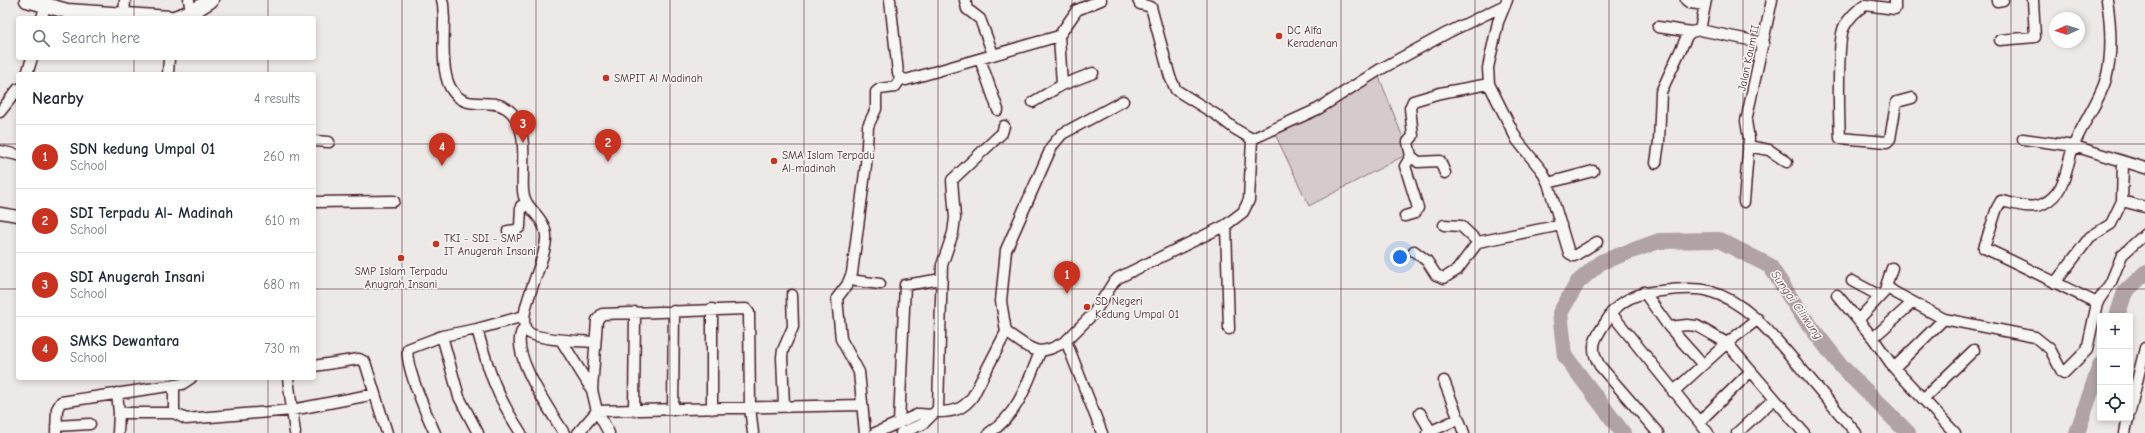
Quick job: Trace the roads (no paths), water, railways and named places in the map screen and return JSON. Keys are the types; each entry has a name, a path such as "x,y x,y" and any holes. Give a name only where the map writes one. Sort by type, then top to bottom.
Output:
{"main road":[{"path":"27,0 44,12 68,11 124,16"},
{"path":"177,16 190,6 210,0"}],"street":[{"path":"124,16 125,0"},
{"path":"890,0 898,73 901,78 906,80 1059,36"},
{"path":"965,0 967,9 980,19 993,54"},
{"path":"1062,85 1059,36 1076,5 1101,0"},
{"path":"1138,0 1140,4 1151,7 1170,77 1176,90 1218,116 1234,129 1252,138"},
{"path":"1656,163 1659,142 1661,92 1687,36 1696,31 1706,3 1690,3 1686,0"},
{"name":"Jalan Kaum II","path":"1744,202 1748,146 1748,126 1746,121 1764,43 1772,0"},
{"path":"2000,40 2035,37 2033,0"},
{"path":"2097,303 2024,266 1984,248 1997,208 2001,201 2036,206 2048,201 2060,190 2067,176 2074,146 2106,79 2111,35 2108,0"},
{"path":"443,1 445,69 449,85 463,101 505,107 515,117 521,134 523,192 528,206 542,222 546,244 545,252 524,316 525,327 530,334 561,340 595,342"},
{"path":"1252,138 1318,109 1379,70 1446,33 1506,3"},
{"path":"1506,3 1498,22 1490,54 1488,68 1489,84 1514,136 1542,171 1548,183 1566,245 1572,256 1597,242"},
{"path":"1895,4 1865,5 1857,10 1843,28 1840,50 1840,138 1887,142 1890,139 1897,102 1912,98"},
{"path":"1658,27 1696,31 1764,43"},
{"path":"980,59 998,110"},
{"path":"28,72 31,60"},
{"path":"168,72 169,60"},
{"path":"1033,102 1062,85 1093,73"},
{"path":"865,433 861,405 859,372 841,339 836,302 838,295 850,280 860,220 868,126 876,109 876,92 880,89 895,87 901,78"},
{"path":"1445,172 1440,161 1418,162 1411,156 1408,142 1413,136 1410,108 1413,101 1440,93 1489,84"},
{"path":"0,112 16,92"},
{"path":"875,433 900,428 919,414 950,412 966,405 973,396 1006,332 1001,301 1006,250 1052,146 1062,134 1123,101"},
{"path":"934,413 943,259 954,226 952,180 1002,133 1004,126"},
{"path":"1006,332 1034,350 1046,352 1066,341 1094,314 1113,283 1118,278 1226,225 1242,212 1249,200 1252,138"},
{"path":"2023,140 2074,146 2145,168"},
{"path":"316,141 329,142"},
{"path":"1748,146 1769,150 1787,162"},
{"path":"0,152 16,155"},
{"path":"1405,216 1415,213 1418,208 1405,166 1411,156"},
{"path":"2055,283 2090,237 2111,224 2122,201 2123,162"},
{"path":"1548,183 1592,171"},
{"path":"316,202 394,201"},
{"path":"2122,201 2145,207"},
{"path":"508,231 516,230 520,226 521,206 528,206"},
{"path":"0,213 16,216"},
{"path":"1226,225 1229,329"},
{"path":"1444,225 1461,226 1478,242"},
{"path":"1414,251 1427,261 1436,275 1444,278 1457,270 1474,244 1478,242 1561,225"},
{"path":"1892,268 1886,284 1888,288 1912,303 1944,319 2035,337 2050,349 2062,372 2064,373 2087,350 2097,303 2111,282 2122,255 2145,234"},
{"path":"900,428 905,285 942,278"},
{"path":"850,280 880,284"},
{"path":"1852,281 1880,296"},
{"path":"1658,433 1595,357 1593,344 1611,313 1628,299 1644,292 1684,288 1708,291 1724,297 1758,319 1856,433"},
{"path":"1858,320 1888,288"},
{"path":"1644,292 1669,327 1703,365"},
{"path":"784,406 782,357 783,350 793,327 792,295"},
{"path":"1837,296 1873,338 1894,368 1955,433"},
{"path":"1873,338 1912,303"},
{"path":"712,309 712,409"},
{"path":"609,433 597,411 592,390 597,320 602,314 744,309 749,313 750,407 753,433"},
{"path":"673,410 674,311"},
{"path":"634,411 635,312"},
{"path":"1611,313 1673,392 1708,433"},
{"path":"435,433 420,399 407,352 410,348 442,336 476,329 524,316"},
{"path":"1673,392 1727,343 1758,319"},
{"path":"1894,368 1944,319"},
{"path":"1669,327 1687,325 1697,326 1727,343 1774,399 1798,431"},
{"path":"525,327 521,331 519,341 524,362 537,388 564,433"},
{"path":"476,329 493,384 505,408 521,433"},
{"path":"442,336 459,396 478,433"},
{"path":"561,340 592,390"},
{"path":"1066,341 1102,433"},
{"path":"2133,401 2142,372 2145,348"},
{"path":"1923,399 1974,350"},
{"path":"988,433 1005,419 1017,406 1040,352"},
{"path":"316,366 362,360 365,362 386,433"},
{"path":"1699,422 1750,372"},
{"path":"90,424 56,430 57,409 61,402 182,384 188,380"},
{"path":"288,380 295,433"},
{"path":"1444,381 1464,433"},
{"path":"174,385 174,413"},
{"path":"117,393 119,414 118,433"},
{"path":"119,414 174,413 186,419 292,410 375,394"},
{"path":"1737,433 1774,399"},
{"path":"578,433 597,411 861,405"},
{"path":"1420,413 1429,432 1458,419"},
{"path":"2128,421 2128,432"}],"waterway":[{"name":"Sungai Ciliwung","path":"1623,433 1565,356 1560,313 1578,282 1601,262 1659,241 1719,240 1770,266 1801,314 1842,367 1908,433"},
{"name":"Sungai Ciliwung","path":"2118,313 2125,292 2145,273"},
{"name":"Sungai Ciliwung","path":"2077,433 2097,374"}],"place":[{"name":"DC Alfa Keradenan","path":"1279,36"},
{"name":"SMPIT Al Madinah","path":"606,78"},
{"name":"SDI Anugerah Insani","path":"523,143"},
{"name":"SMA Islam Terpadu Al-madinah","path":"774,161"},
{"name":"SDI Terpadu Al- Madinah","path":"608,162"},
{"name":"SMKS Dewantara","path":"442,166"},
{"name":"TKI - SDI - SMP IT Anugerah Insani","path":"436,244"},
{"name":"SMP Islam Terpadu Anugrah Insani","path":"401,258"},
{"name":"SDN kedung Umpal 01","path":"1067,294"},
{"name":"SD Negeri Kedung Umpal 01","path":"1087,307"}]}
